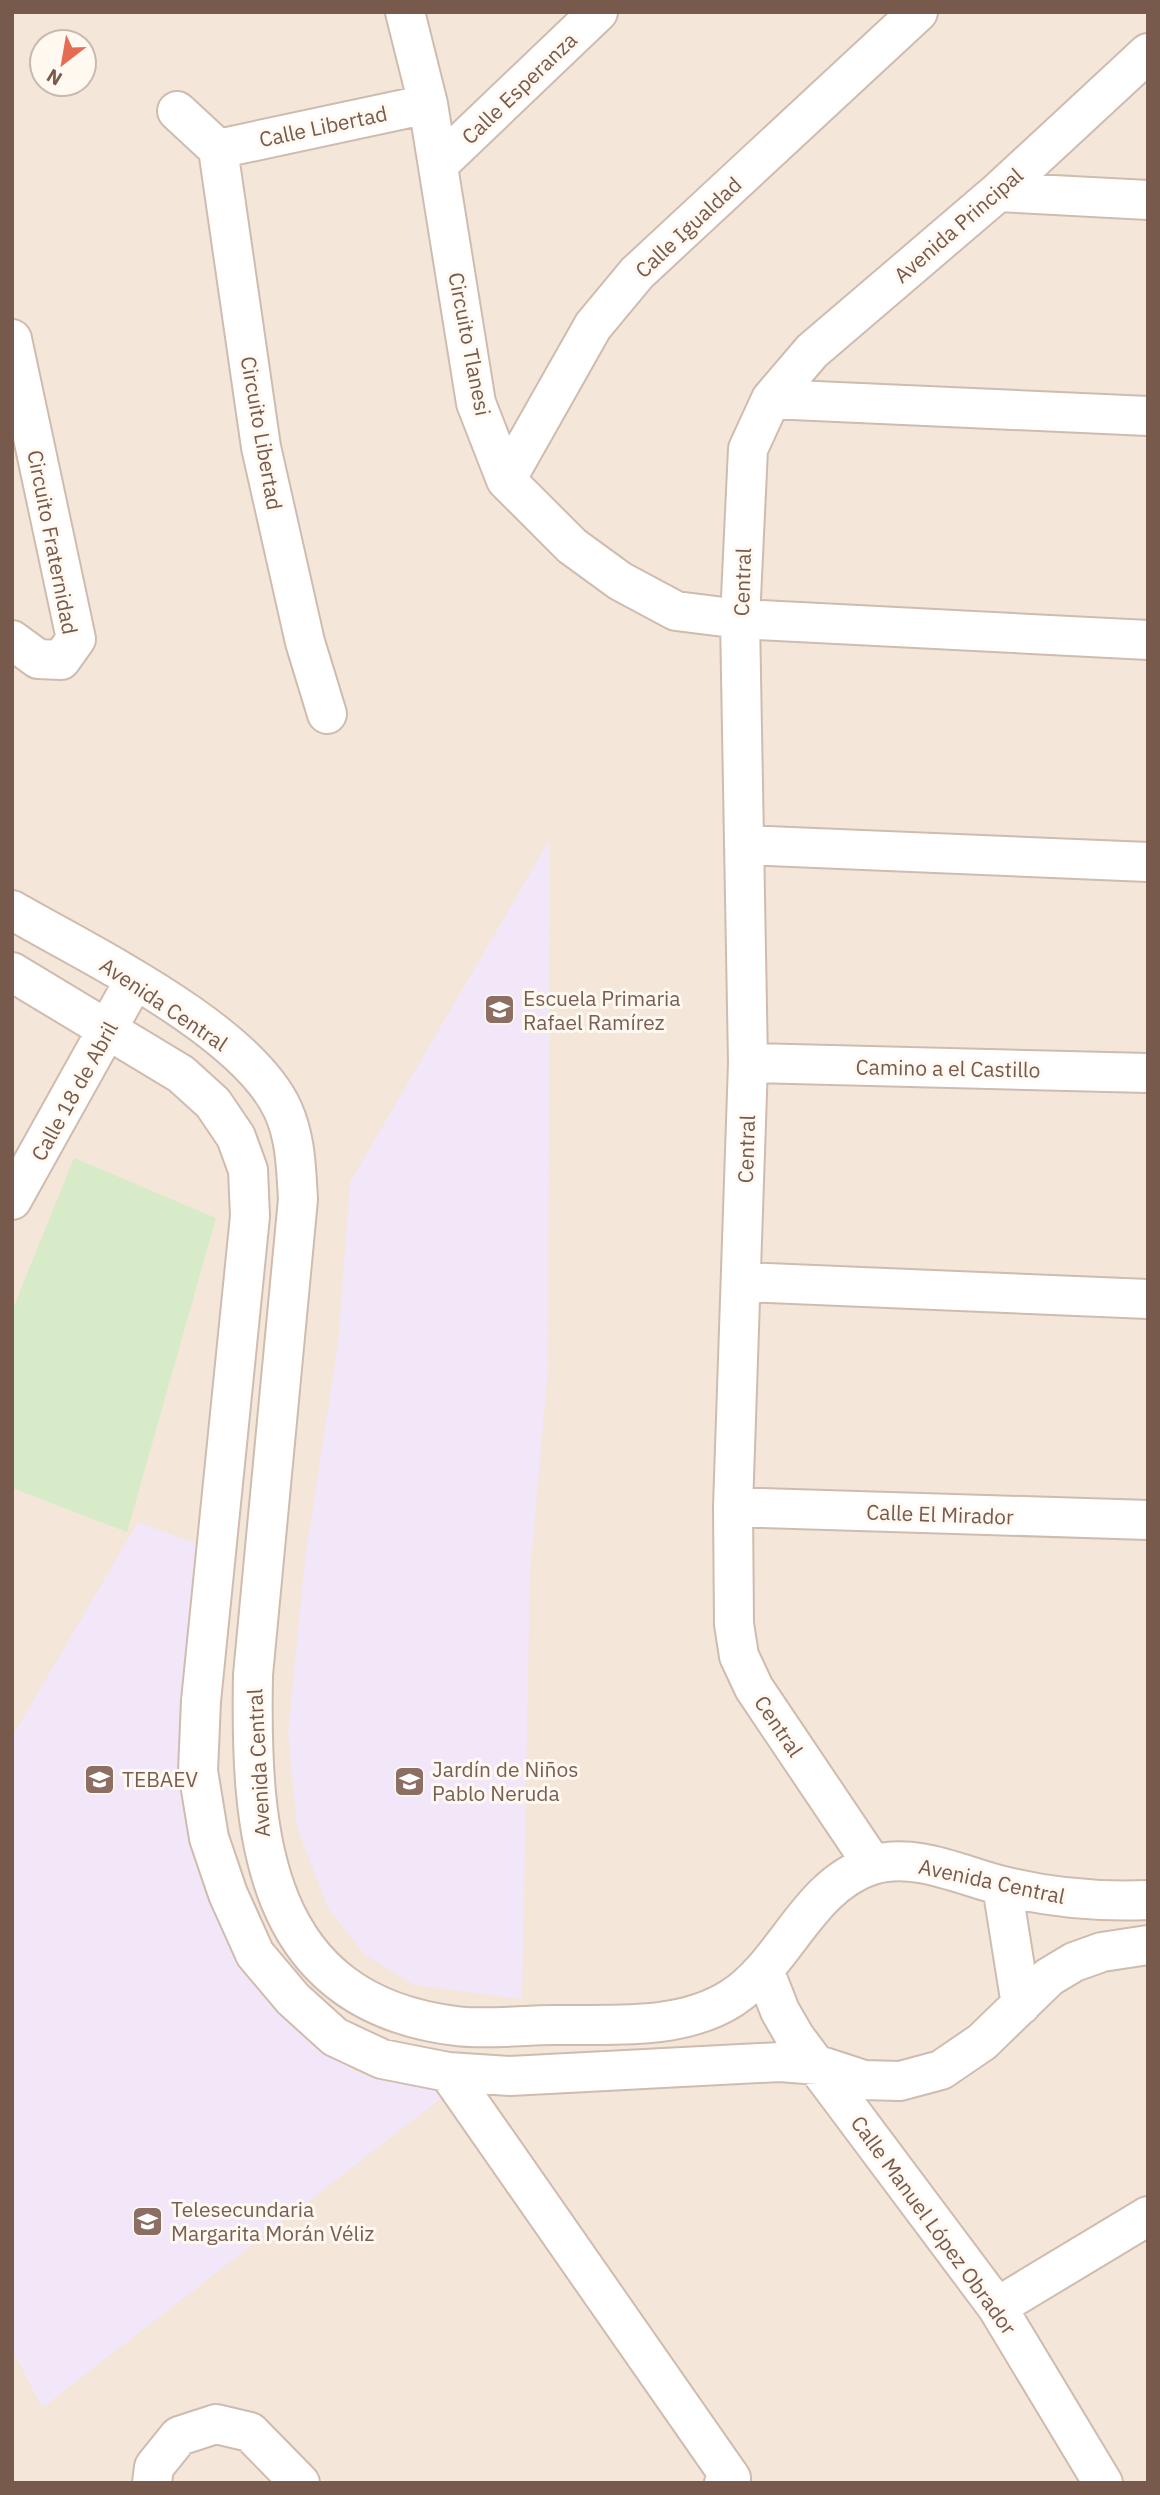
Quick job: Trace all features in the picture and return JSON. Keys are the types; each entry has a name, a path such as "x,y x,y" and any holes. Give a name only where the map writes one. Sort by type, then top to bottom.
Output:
{"street":[{"name":"Circuito Tlanesi","path":"405,12 428,104 477,403 506,481 572,546 620,581 676,611 740,619 1148,640"},
{"name":"Calle Esperanza","path":"439,164 598,12"},
{"name":"Calle Igualdad","path":"506,481 593,326 637,273 918,12"},
{"name":"Avenida Principal","path":"771,399 812,351 998,192 1148,53"},
{"name":"Calle Libertad","path":"218,149 428,104"},
{"path":"177,111 218,149"},
{"name":"Circuito Libertad","path":"218,149 261,447 305,642 327,714"},
{"path":"998,192 1148,200"},
{"name":"Circuito Fraternidad","path":"12,340 76,639 61,660 38,659 12,640"},
{"path":"771,399 1148,416"},
{"name":"Central","path":"771,399 748,449 740,619 748,1063 733,1507 734,1624 739,1656 754,1688 873,1865"},
{"path":"744,845 1148,862"},
{"name":"Avenida Central","path":"12,910 134,981 228,1044 260,1074 283,1110 295,1150 298,1199 253,1675 252,1734 262,1848 278,1899 300,1940 329,1973 366,2000 411,2017 458,2026 646,2023 693,2015 732,1998 764,1970 815,1905 843,1881 873,1865 911,1862 950,1869 1002,1886 1106,1902 1148,1900"},
{"path":"12,972 181,1074 213,1103 236,1137 248,1170 250,1216 201,1700 198,1771 209,1838 228,1894 255,1954 293,1999 335,2037 382,2059 448,2072 510,2076 780,2062 818,2065 864,2080 900,2081 941,2070 982,2042 1049,1977 1074,1962 1102,1952 1148,1945"},
{"name":"Calle 18 de Abril","path":"12,1200 134,981"},
{"name":"Camino a el Castillo","path":"748,1063 1148,1073"},
{"path":"742,1282 1148,1299"},
{"name":"Calle El Mirador","path":"733,1507 1148,1520"},
{"path":"1002,1886 1021,2005"},
{"name":"Calle Manuel López Obrador","path":"764,1970 780,2011 795,2037 997,2307 1103,2483"},
{"path":"448,2072 728,2480"},
{"path":"997,2307 1148,2216"},
{"path":"152,2483 154,2467 179,2436 216,2424 250,2432 300,2483"}],"shaded area":[{"path":"12,12 1148,12 1148,2483 12,2483"},
{"path":"550,839 548,1369 530,1574 522,1999 414,1985 364,1954 328,1908 297,1828 288,1733 305,1560 338,1343 350,1182"},
{"name":"Telesecundaria Margarita Morán Véliz","path":"138,1522 200,1545 182,1744 250,1972 292,2025 357,2073 448,2093 42,2408 12,2349 12,1737"}],"green space":[{"path":"74,1158 216,1218 127,1532 12,1488 12,1311"}],"place":[{"name":"Escuela Primaria Rafael Ramírez","path":"500,1010"},
{"name":"TEBAEV","path":"99,1779"},
{"name":"Jardín de Niños Pablo Neruda","path":"409,1781"},
{"name":"Telesecundaria Margarita Morán Véliz","path":"148,2221"}]}
